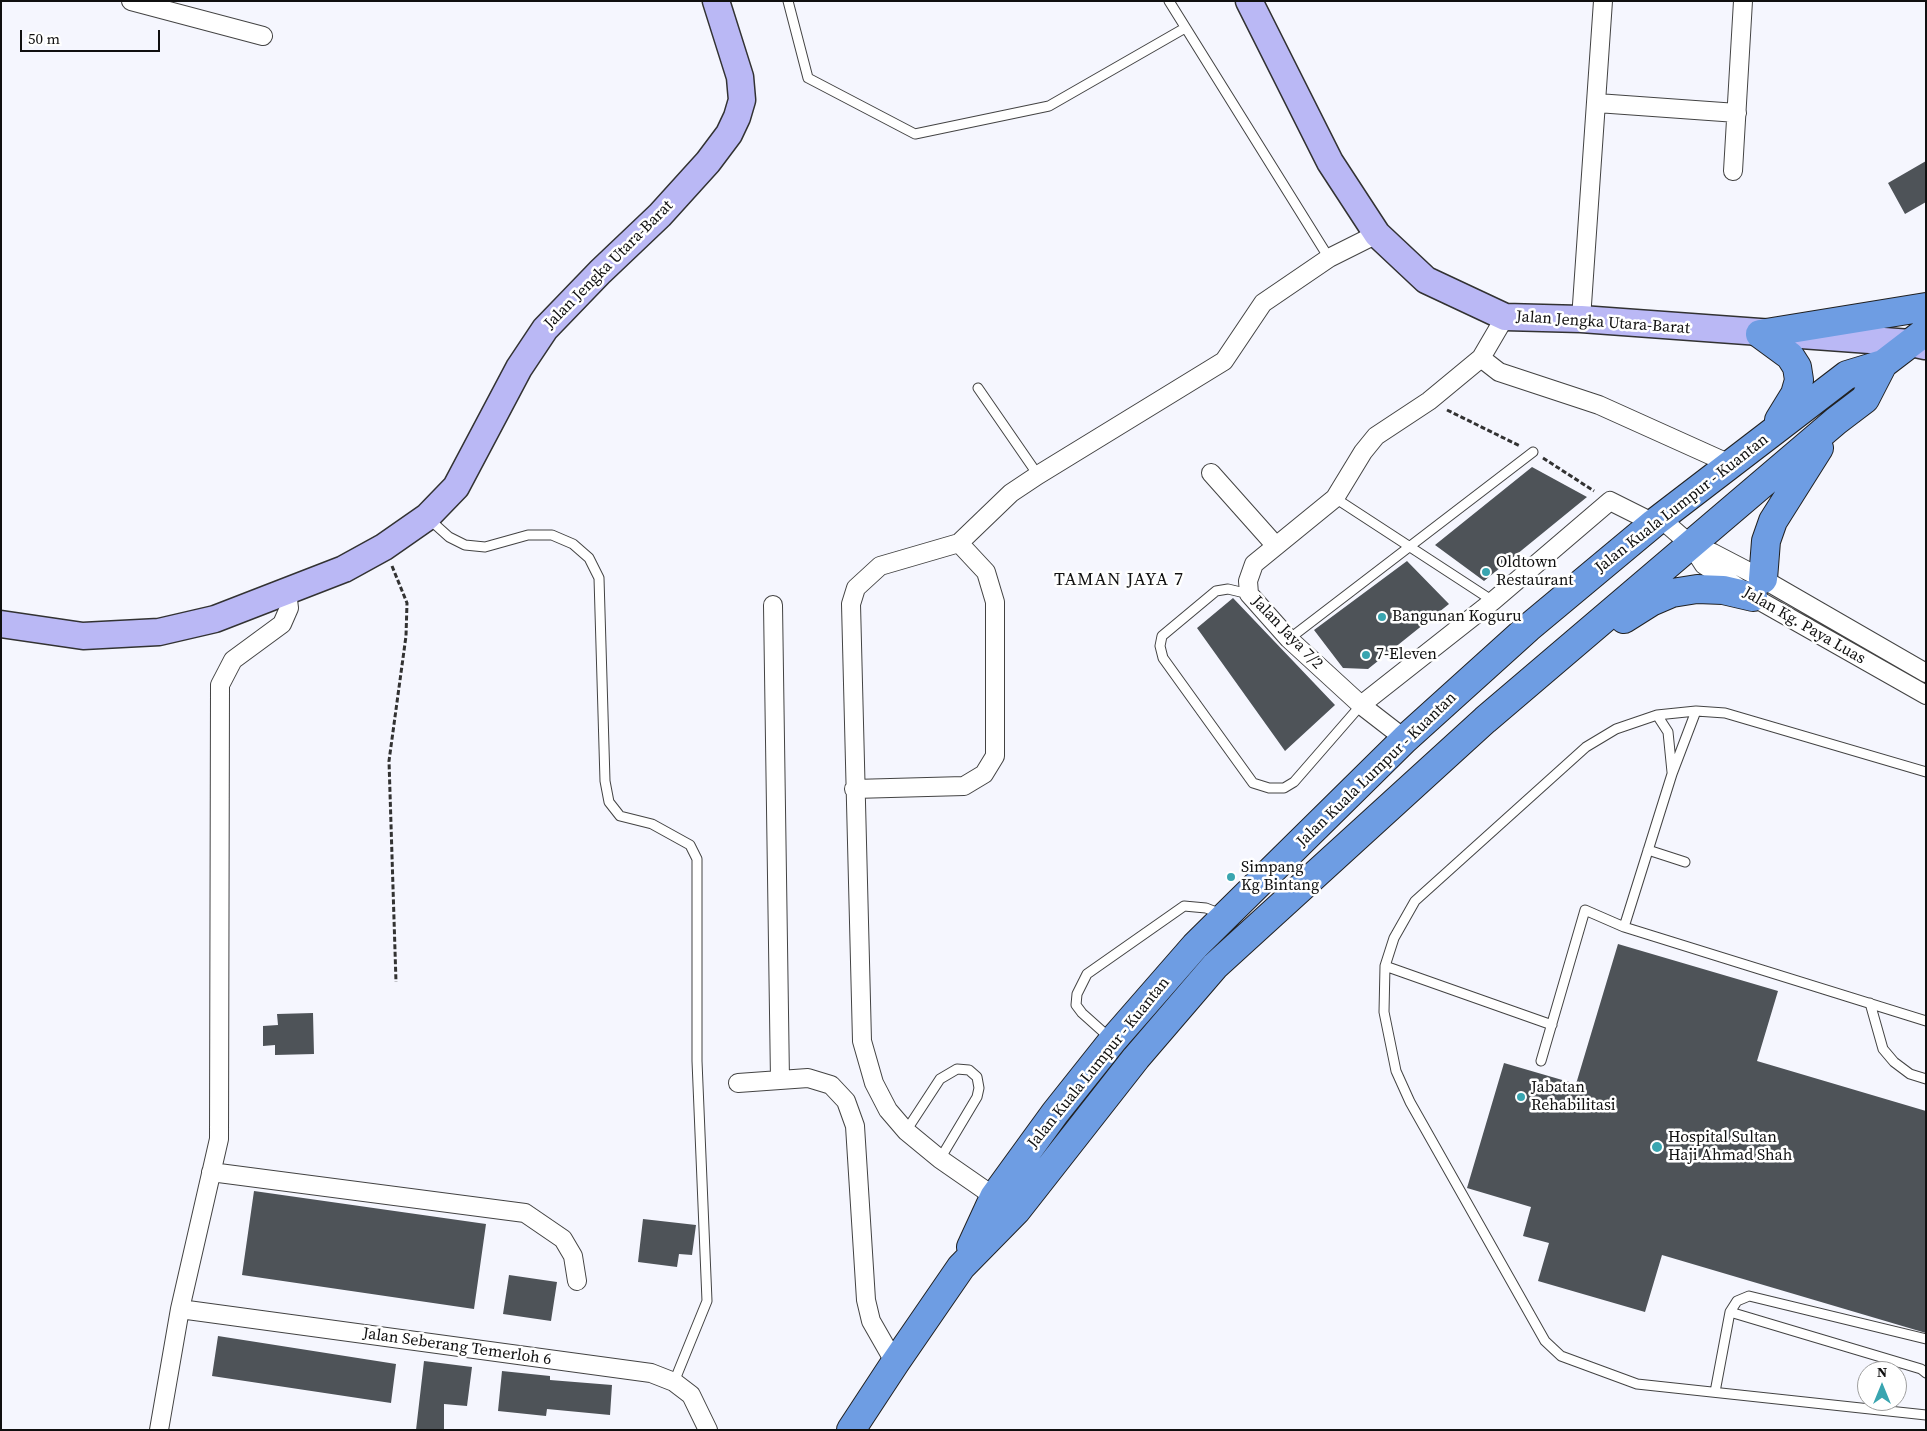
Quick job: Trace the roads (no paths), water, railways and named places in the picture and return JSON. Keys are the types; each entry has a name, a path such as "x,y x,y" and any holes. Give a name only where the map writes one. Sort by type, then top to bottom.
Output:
{"highway":[{"path":"1760,334 1926,307"},
{"path":"1760,334 1790,356 1797,367 1798,380 1795,394 1770,434"},
{"name":"Jalan Kuala Lumpur - Kuantan","path":"852,1430 895,1363 1005,1204 1054,1113 1113,1040 1195,946 1405,740 1528,628 1657,520 1847,375 1883,364 1921,340"},
{"name":"Jalan Kuala Lumpur - Kuantan","path":"1005,1204 1216,966 1486,720 1836,421 1865,399 1883,364"},
{"path":"1547,668 1651,602 1672,593 1697,589 1758,588 1766,541 1773,521 1784,500 1836,421"}],"street":[{"path":"131,1 263,36"},
{"name":"Jalan Jengka Utara-Barat","path":"1,624 83,636 159,632 215,619 344,569 384,547 427,517 456,487 519,368 545,329 600,272 660,216 708,162 729,134 742,100 740,77 716,1"},
{"name":"Jalan Jengka Utara-Barat","path":"1249,1 1330,162 1377,234 1426,280 1506,316 1581,319 1760,334 1921,340"},
{"path":"1581,319 1603,1"},
{"path":"1733,171 1743,1"},
{"path":"1597,103 1737,113"},
{"path":"1005,1204 940,1159 906,1131 888,1110 874,1083 862,1041 850,604 856,588 880,566 959,543 1012,494 1038,475 1224,361 1263,303 1329,258 1377,234"},
{"name":"Jalan Jaya 7/2","path":"1405,740 1361,705 1289,639 1249,594 1248,580 1254,564 1334,498 1363,452 1376,436 1429,401 1481,358 1506,316"},
{"path":"1481,358 1499,372 1599,406 1730,464"},
{"path":"1211,473 1276,546"},
{"name":"Jalan Kg. Paya Luas","path":"1493,601 1610,501 1657,520 1691,545 1713,553 1758,588 1926,695"},
{"path":"854,789 964,786 984,774 995,756 995,602 986,572 959,543"},
{"name":"Jalan Kg. Paya Luas","path":"1758,588 1926,673"},
{"path":"159,1430 180,1309 219,1139 220,685 233,660 282,624 289,608 288,592"},
{"path":"1361,705 1493,601"},
{"path":"773,605 780,1080"},
{"path":"738,1083 808,1078 832,1085 846,1101 855,1126 866,1300 872,1321 895,1363"},
{"path":"211,1172 525,1213 563,1238 573,1256 577,1281"},
{"name":"Jalan Seberang Temerloh 6","path":"180,1309 650,1374 674,1382 690,1395 708,1430"}],"lane":[{"path":"788,1 808,78 915,134 1049,106 1186,28"},
{"path":"1169,1 1329,258"},
{"path":"978,388 1038,475"},
{"path":"1289,639 1533,452"},
{"path":"1334,498 1493,601"},
{"path":"427,517 449,537 465,545 485,547 528,535 552,535 573,544 589,558 599,578 605,781 609,802 620,816 652,824 690,844 697,858 697,1061 707,1301 674,1382"},
{"path":"1249,594 1228,589 1216,592 1162,636 1160,646 1163,658 1253,783 1269,788 1284,788 1294,782 1361,705"},
{"path":"1624,927 1672,774 1696,711"},
{"path":"1926,772 1725,713 1696,711 1657,715 1616,729 1586,747 1416,902 1394,938 1385,966 1384,1012 1396,1071 1410,1102 1545,1341 1561,1356 1637,1384 1926,1415"},
{"path":"1657,715 1668,732 1672,774"},
{"path":"1648,850 1686,862"},
{"path":"1113,1040 1082,1013 1076,1005 1077,994 1087,974 1184,906 1206,908 1225,916"},
{"path":"1541,1061 1585,910 1624,927 1926,1020"},
{"path":"1385,966 1552,1025"},
{"path":"1870,1003 1883,1049 1894,1062 1910,1074 1926,1079"},
{"path":"906,1131 940,1079 957,1069 969,1070 977,1077 979,1088 977,1097 940,1159"},
{"path":"1715,1392 1730,1312 1737,1301 1749,1296 1926,1339"},
{"path":"1730,1312 1926,1373"}],"place":[{"name":"Oldtown Restaurant","path":"1486,572"},
{"name":"Bangunan Koguru","path":"1382,617"},
{"name":"7-Eleven","path":"1366,655"},
{"name":"Simpang Kg Bintang","path":"1231,877"},
{"name":"Jabatan Rehabilitasi","path":"1521,1097"},
{"name":"Hospital Sultan Haji Ahmad Shah","path":"1657,1147"}],"district":[{"name":"TAMAN JAYA 7","path":"1119,580"}]}
